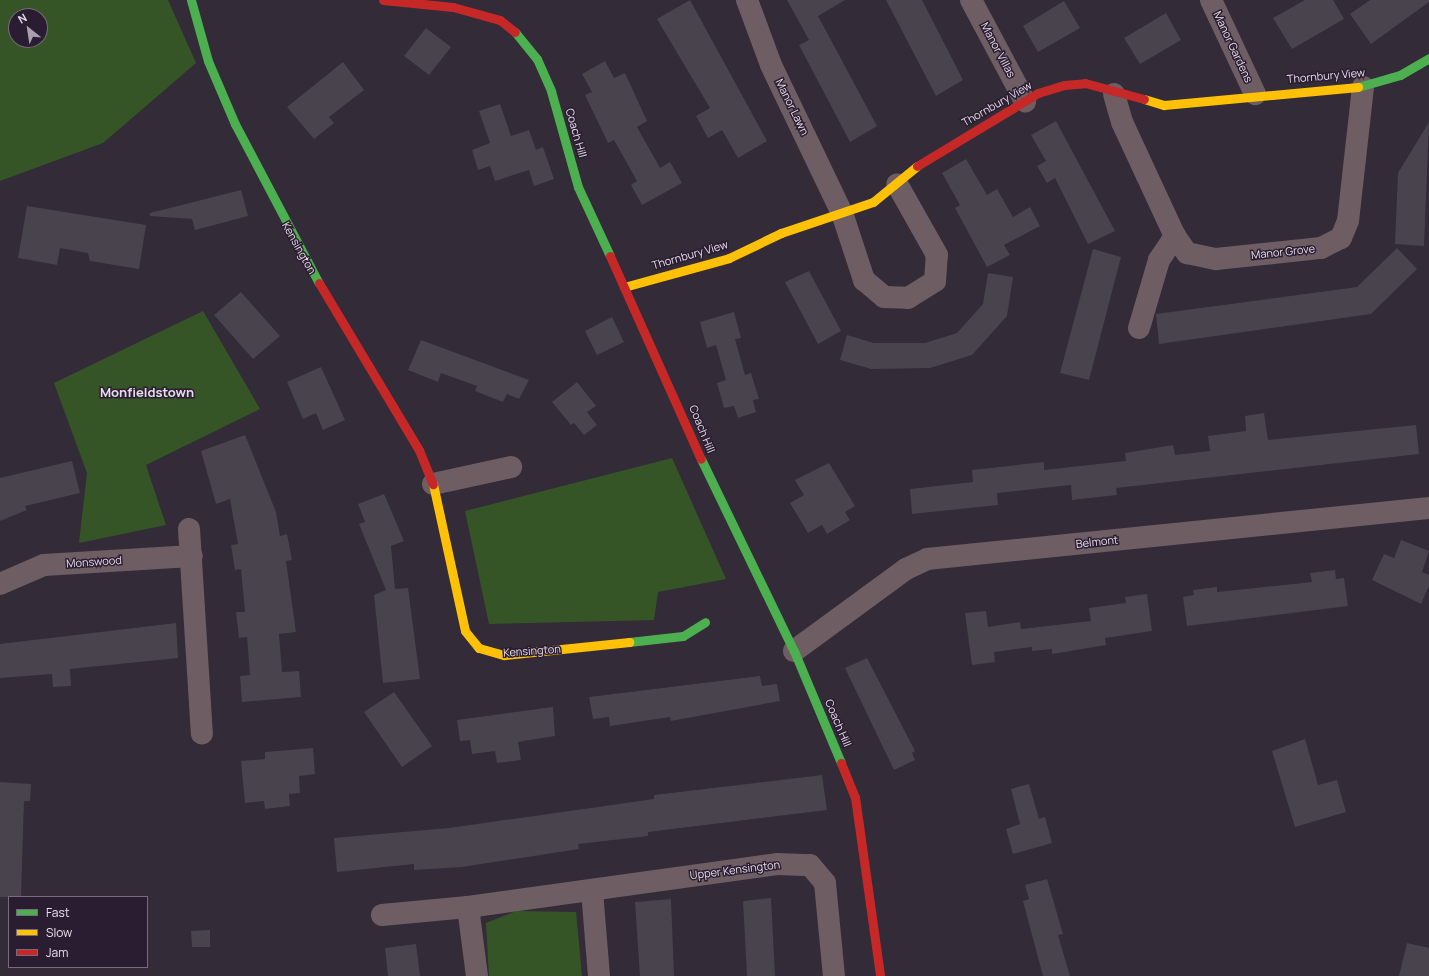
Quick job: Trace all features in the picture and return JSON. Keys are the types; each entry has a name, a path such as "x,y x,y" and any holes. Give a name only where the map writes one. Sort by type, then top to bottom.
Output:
{"street":[{"name":"Kensington","path":"191,0 208,61 242,137 294,241 419,450 433,484 465,631 479,648 504,655 683,636 705,622"},
{"name":"Coach Hill","path":"383,0 453,6 500,20 523,39 537,58 551,92 578,187 624,286 711,482 794,651 856,800 880,976"},
{"name":"Manor Lawn","path":"747,0 771,65 842,213 864,280 884,297 908,298 935,281 937,255 897,184"},
{"name":"Manor Villas","path":"971,0 1025,101"},
{"name":"Manor Gardens","path":"1211,0 1254,94"},
{"name":"Thornbury View","path":"624,286 729,258 780,233 873,202 897,184 922,162 1025,101 1064,85 1085,83 1114,94 1164,105 1254,94 1364,87 1400,75 1429,58"},
{"name":"Manor Grove","path":"1114,94 1122,122 1175,236 1187,254 1216,259 1321,248 1341,238 1348,221 1364,87"},
{"path":"1139,328 1159,260 1175,236"},
{"path":"433,484 510,467"},
{"name":"Belmont","path":"794,651 906,569 927,558 1429,508"},
{"path":"189,529 192,556 202,734"},
{"name":"Monswood","path":"0,584 44,565 192,556"},
{"name":"Upper Kensington","path":"382,915 468,907 778,864 810,865 825,883 834,976"},
{"path":"592,891 599,976"},
{"path":"468,907 477,976"}],"green space":[{"path":"0,0 168,0 196,63 103,143 0,181"},
{"path":"203,311 260,409 146,465 166,525 79,543 87,473 54,383"},
{"path":"672,458 726,579 658,592 654,620 489,624 465,511"},
{"path":"516,911 576,912 582,976 489,976 486,923"}],"building":[{"path":"690,0 767,141 738,158 722,130 708,138 696,116 710,108 657,19"},
{"path":"787,0 845,0 818,16 877,126 850,142 799,45 809,40"},
{"path":"886,0 922,0 963,80 936,96"},
{"path":"1305,0 1333,0 1344,19 1292,49 1273,18"},
{"path":"1370,0 1429,0 1429,2 1371,44 1350,14"},
{"path":"1064,1 1080,28 1038,52 1023,26"},
{"path":"1166,13 1181,40 1140,64 1124,38"},
{"path":"426,28 451,47 429,75 404,56"},
{"path":"605,61 614,78 625,73 647,121 637,127 660,168 670,162 682,183 642,205 631,185 637,181 614,140 608,143 585,95 592,92 582,74"},
{"path":"343,62 364,90 329,117 334,123 314,139 287,107"},
{"path":"500,104 511,136 529,130 536,150 543,147 554,179 534,186 529,170 495,181 490,166 478,170 472,150 490,143 479,111"},
{"path":"1056,121 1115,231 1088,244 1055,178 1047,183 1037,166 1046,161 1031,135"},
{"path":"1429,122 1424,246 1395,244 1398,173"},
{"path":"966,159 987,195 997,189 1013,217 1030,207 1040,226 1004,245 1010,255 987,267 955,208 960,205 942,173"},
{"path":"241,190 248,216 195,230 192,219 150,216 150,213"},
{"path":"27,206 146,225 139,269 90,261 88,253 60,248 57,265 18,258"},
{"path":"1397,248 1417,269 1371,314 1159,344 1156,314 1357,287"},
{"path":"1093,249 1121,257 1089,380 1060,373"},
{"path":"809,271 841,331 818,344 785,282"},
{"path":"988,273 1013,277 1007,316 972,355 930,368 871,369 840,360 847,335 874,343 925,343 957,333 983,304"},
{"path":"241,292 280,336 253,359 214,315"},
{"path":"734,312 741,338 735,339 745,375 751,373 759,399 753,400 756,412 738,418 734,406 724,408 717,383 726,380 716,345 707,348 700,322"},
{"path":"612,317 624,342 597,355 585,331"},
{"path":"421,340 529,380 519,399 507,394 503,402 475,391 477,386 441,373 438,382 408,370"},
{"path":"321,367 345,420 323,430 316,413 303,419 287,382"},
{"path":"577,382 596,406 587,412 597,425 584,435 574,423 571,425 552,402"},
{"path":"1264,413 1268,440 1416,425 1419,454 1116,488 1117,495 1072,500 1071,485 997,493 998,505 912,514 910,489 973,482 972,470 1044,462 1044,470 1126,461 1125,453 1173,445 1175,455 1210,451 1208,436 1246,431 1245,416"},
{"path":"245,435 276,512 280,536 287,534 292,560 286,561 296,632 279,634 282,672 299,671 301,697 242,702 240,676 250,675 247,637 239,638 236,612 245,612 241,569 235,570 231,545 238,544 230,499 216,504 201,451"},
{"path":"72,461 80,493 25,506 27,510 0,521 0,478"},
{"path":"829,463 855,506 845,512 850,520 827,534 822,525 808,533 790,503 804,495 795,480"},
{"path":"384,494 404,541 391,546 395,589 408,588 420,679 383,683 374,595 386,590 359,524 365,522 358,504"},
{"path":"1401,540 1429,551 1422,572 1429,575 1429,586 1421,604 1372,580 1384,554 1394,558"},
{"path":"1335,570 1336,579 1344,578 1348,606 1187,626 1183,597 1194,595 1193,590 1217,587 1217,592 1312,582 1310,573"},
{"path":"1147,594 1152,631 1105,638 1106,645 1052,654 1052,649 1032,651 1032,647 994,652 995,662 972,665 965,613 986,611 988,627 1020,622 1021,629 1091,621 1089,608 1126,603 1125,597"},
{"path":"176,623 178,658 70,669 71,686 53,687 52,674 0,678 0,644"},
{"path":"867,658 915,751 912,753 915,760 894,770 845,668"},
{"path":"760,676 762,686 777,684 780,701 671,721 670,717 610,726 609,717 593,719 589,697"},
{"path":"394,692 432,746 402,767 364,712"},
{"path":"553,707 555,736 518,742 521,760 497,763 495,751 472,754 470,740 460,741 457,720"},
{"path":"1305,739 1318,785 1337,780 1346,812 1295,827 1272,751"},
{"path":"313,748 315,774 299,776 300,793 289,794 290,806 265,809 264,801 245,803 241,761 265,759 265,752"},
{"path":"822,775 827,810 648,832 648,836 578,844 579,849 462,867 414,870 414,864 337,872 334,838 449,828 654,799 654,795"},
{"path":"0,782 31,784 30,801 24,801 21,896 0,897"},
{"path":"1029,784 1039,819 1045,817 1052,843 1013,854 1006,829 1020,824 1011,789"},
{"path":"1047,879 1063,934 1058,935 1070,976 1043,976 1023,901 1029,899 1025,885"},
{"path":"771,898 775,976 747,976 743,901"},
{"path":"671,899 674,976 640,976 635,902"},
{"path":"210,930 210,947 192,947 191,931"},
{"path":"1407,943 1429,948 1429,976 1399,976"},
{"path":"416,944 420,976 388,976 385,948"}],"traffic: fast":[{"path":"191,0 208,61 235,124 319,283"},
{"path":"515,32 537,59 551,91 578,187 610,256"},
{"path":"1358,87 1400,75 1429,58"},
{"path":"701,459 794,651 841,763"},
{"path":"629,642 683,636 705,622"}],"traffic: slow":[{"path":"1144,99 1164,105 1358,87"},
{"path":"624,287 729,258 781,233 873,202 917,166"},
{"path":"433,484 465,631 479,648 504,655 629,642"}],"traffic: jam":[{"path":"383,0 453,7 500,20 515,32"},
{"path":"917,166 1038,93 1064,85 1085,83 1144,99"},
{"path":"610,256 701,459"},
{"path":"319,283 419,450 433,484"},
{"path":"841,763 855,797 880,976"}],"district":[{"name":"Monfieldstown","path":"147,392"}]}
